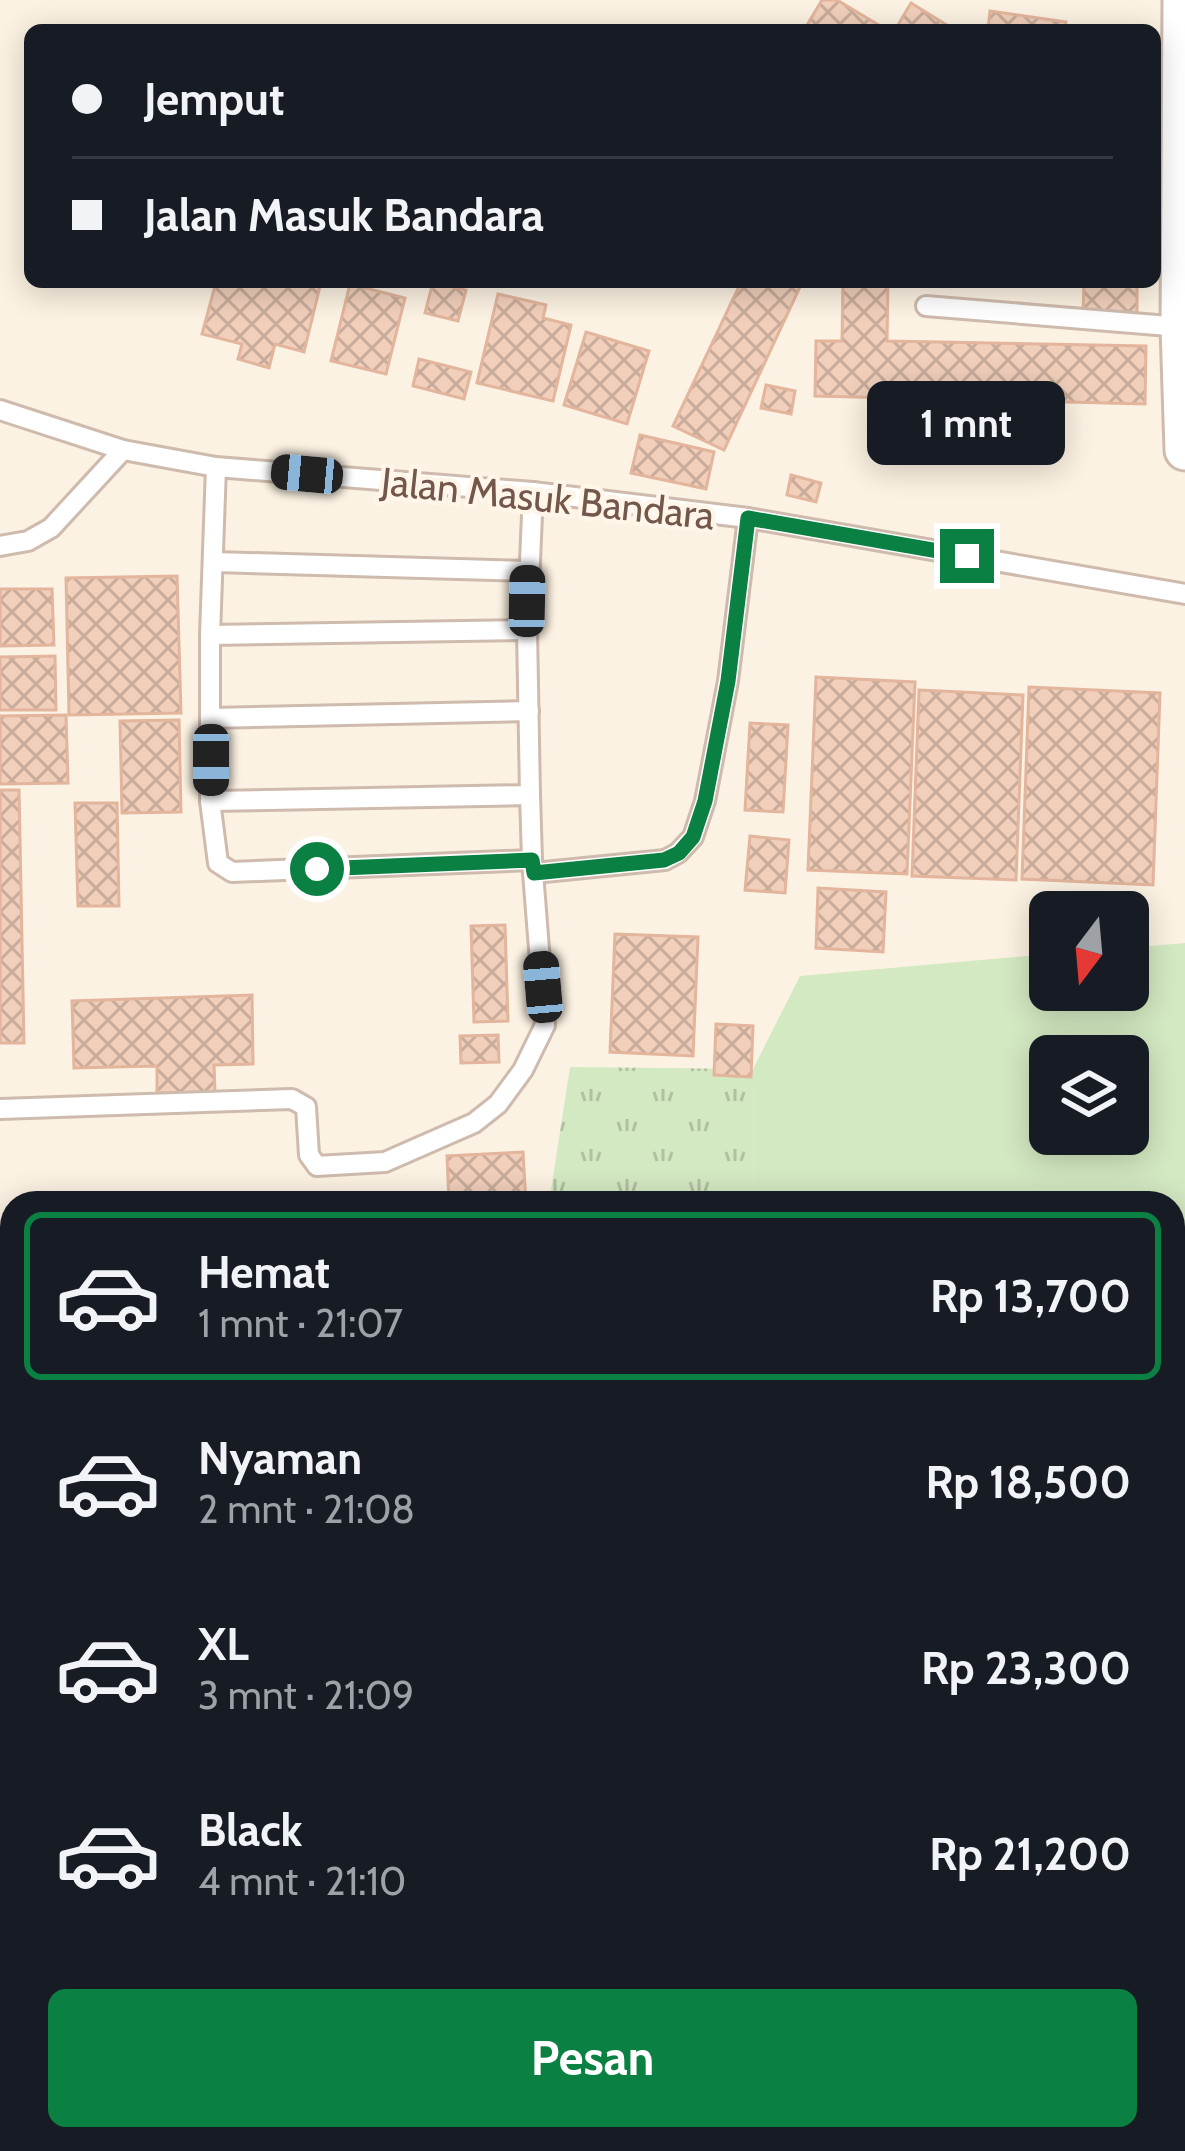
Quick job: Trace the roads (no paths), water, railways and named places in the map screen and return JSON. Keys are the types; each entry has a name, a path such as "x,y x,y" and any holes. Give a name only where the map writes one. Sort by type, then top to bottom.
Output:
{"street":[{"path":"1183,0 1185,450"}],"lane":[{"path":"926,306 1181,327"},
{"name":"Jalan Masuk Bandara","path":"0,410 123,450 216,467 533,492 748,518 1185,595"},
{"path":"0,546 28,541 51,528 123,450"},
{"path":"216,467 210,801 215,856 232,872 533,866 664,860 679,853 693,837 705,801 728,681 748,518"},
{"path":"0,1109 292,1099 306,1107 309,1155 317,1166 386,1162 474,1123 498,1104 523,1070 545,1025 530,795 527,630 533,492"},
{"path":"214,562 528,571"},
{"path":"210,635 527,630"},
{"path":"211,718 530,711"},
{"path":"210,801 530,795"}]}
